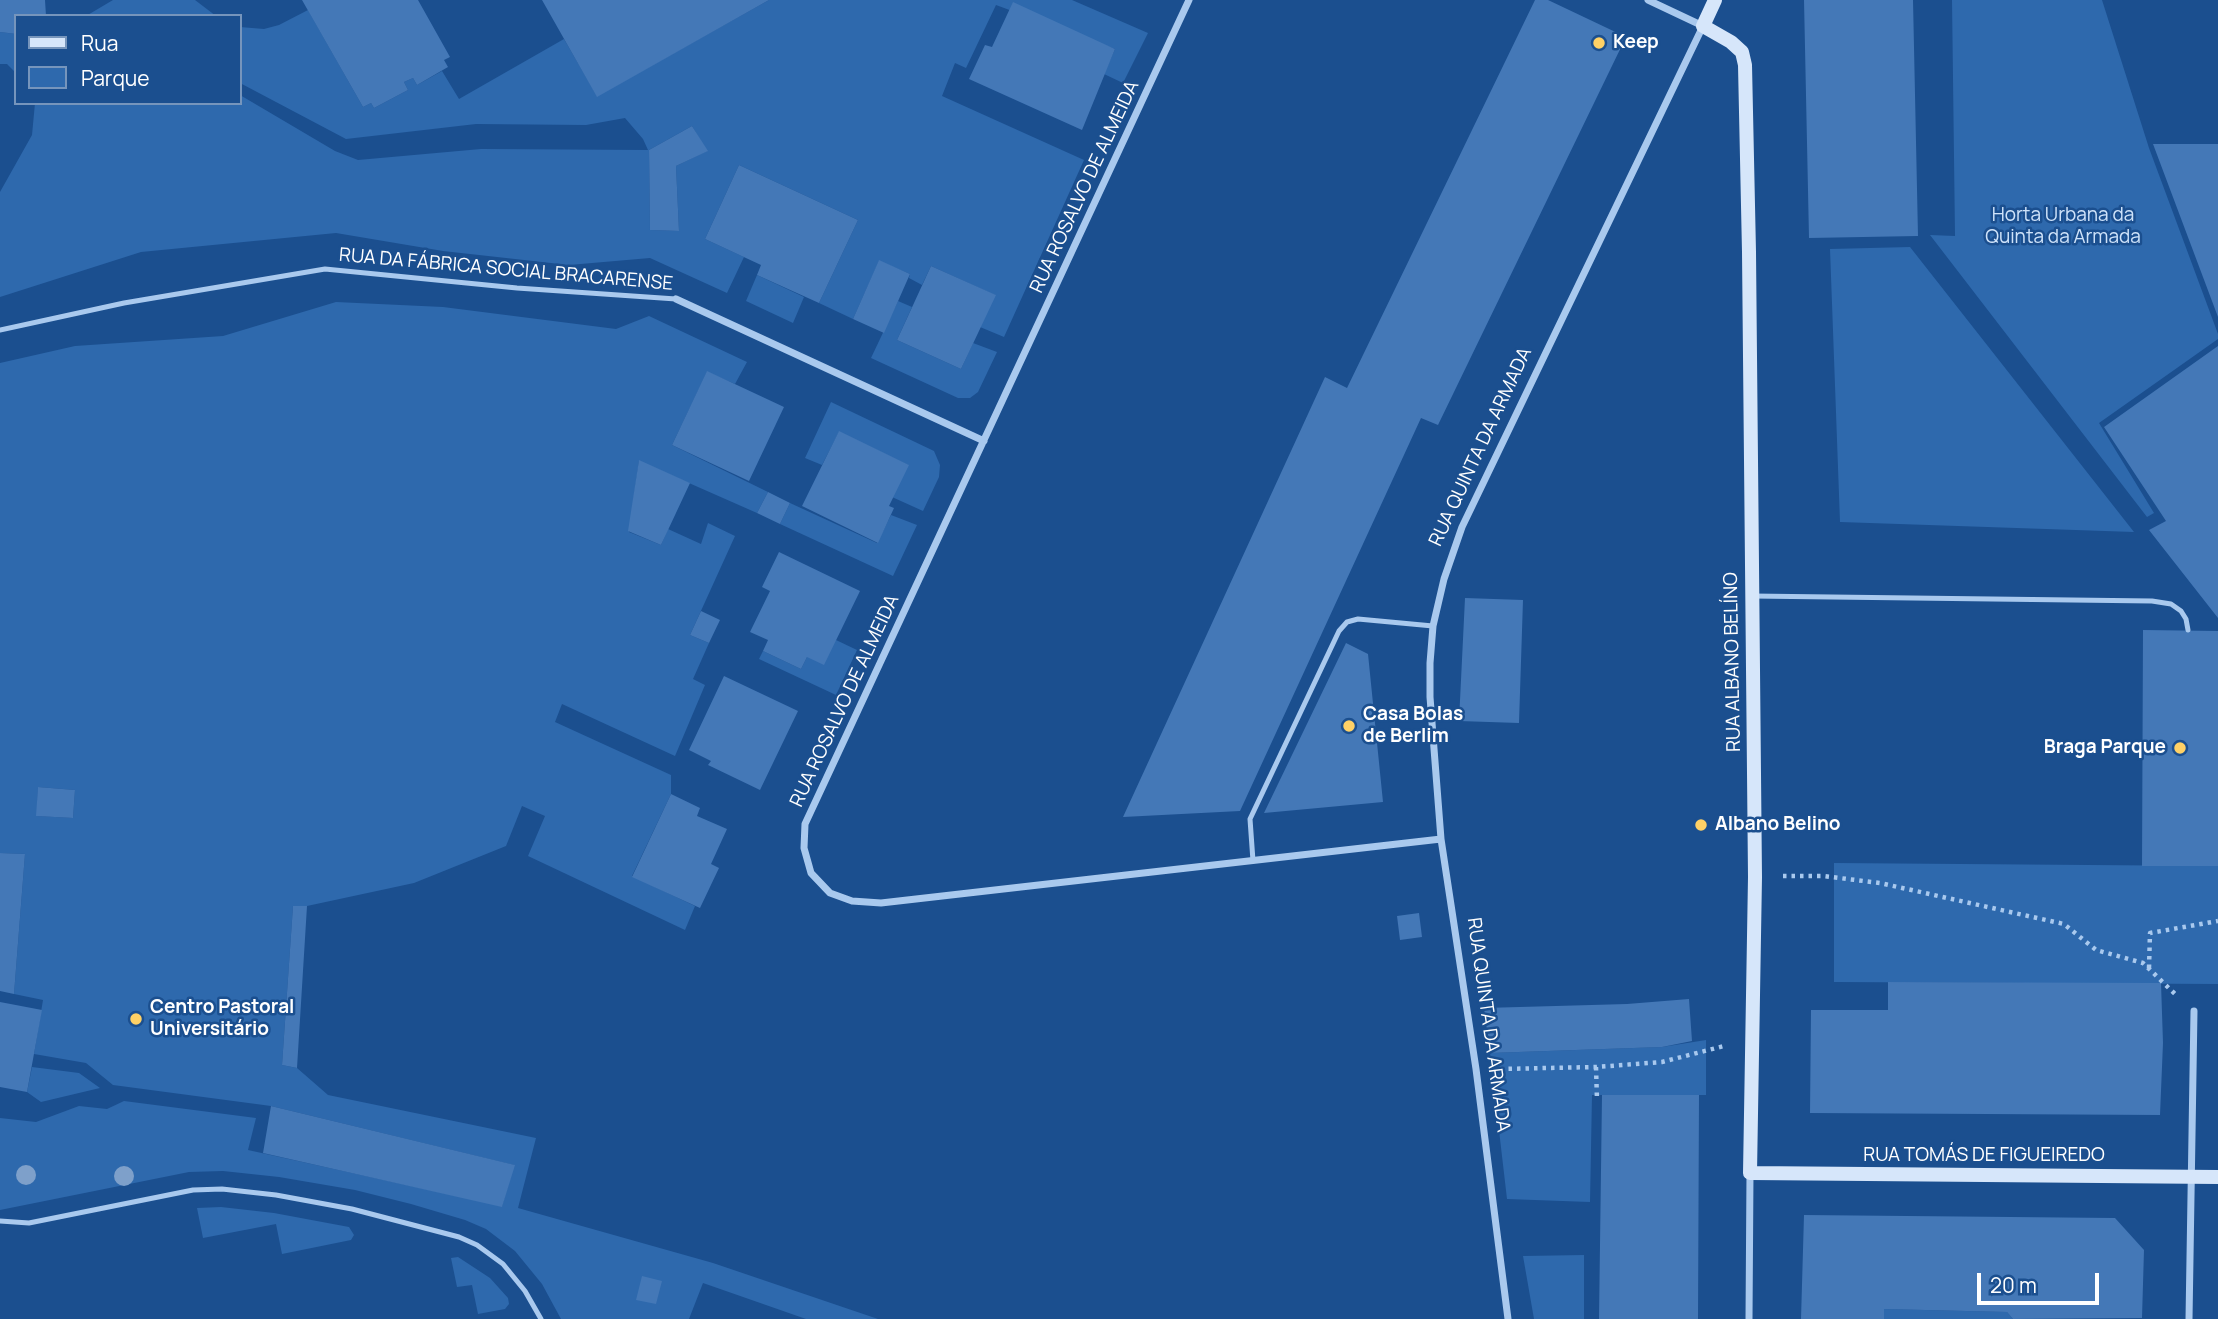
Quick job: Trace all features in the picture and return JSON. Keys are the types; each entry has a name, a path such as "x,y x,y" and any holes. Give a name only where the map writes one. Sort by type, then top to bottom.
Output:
{"street":[{"name":"RUA ROSALVO DE ALMEIDA","path":"1189,0 806,824 804,848 811,873 830,893 852,901 881,903 1441,839"},
{"path":"1648,0 1703,26"},
{"name":"RUA QUINTA DA ARMADA","path":"1508,1319 1476,1069 1441,839 1430,697 1433,626 1444,579 1462,527 1715,0"},
{"name":"RUA ALBANO BELÍNO","path":"1703,26 1731,42 1742,52 1745,65 1755,877 1749,1319"},
{"name":"RUA DA FÁBRICA SOCIAL BRACARENSE","path":"676,299 984,441"},
{"path":"2189,1319 2194,1011"},
{"name":"RUA TOMÁS DE FIGUEIREDO","path":"1750,1173 2218,1177"}],"lane":[{"name":"RUA DA FÁBRICA SOCIAL BRACARENSE","path":"0,330 124,303 325,269 517,288 676,299"},
{"path":"1751,596 2152,601 2171,604 2181,611 2188,630"},
{"path":"1253,861 1250,819 1339,631 1347,622 1358,618 1433,626"},
{"path":"0,1221 29,1223 193,1190 222,1189 352,1209 419,1225 477,1245 503,1264 525,1291 541,1319"}],"path":[{"path":"1755,877 1823,876 1869,881 2064,924 2096,950 2143,962 2194,1011"},
{"path":"2149,968 2150,933 2218,921"},
{"path":"1476,1069 1595,1067 1662,1062 1752,1039"},
{"path":"1595,1067 1597,1100"}],"green space":[{"path":"113,0 195,0 213,14 89,14"},
{"path":"769,0 1072,0 1148,33 1123,83 1104,74 1115,49 996,5 966,68 955,63 942,96 1084,160 1004,337 980,327 995,295 931,266 922,285 909,278 910,274 879,261 853,319 819,303 858,220 739,165 705,239 744,257 727,293 650,258 569,265 443,251 336,233 141,252 0,297 0,192 32,135 35,105 242,105 242,96 335,151 358,160 481,149 648,150 643,139 625,118 586,125 476,124 346,139 242,84 242,27 264,29 279,25 308,10 363,107 371,103 374,108 408,90 404,82 413,78 417,85 442,71 459,99 564,39 597,96","holes":["692,126 707,151 676,166 679,231 650,230 649,150"]},
{"name":"Horta Urbana da Quinta da Armada","path":"1952,0 2102,0 2149,148 2218,334 2218,339 2099,423 2154,513 2147,517 1930,235 1955,236"},
{"path":"0,32 14,34 14,71 7,64 0,64"},
{"path":"1910,247 2134,532 1840,522 1830,249"},
{"path":"757,275 804,297 793,323 746,301"},
{"path":"898,301 912,307 897,340 961,369 973,343 997,352 978,392 970,398 958,398 871,358"},
{"path":"336,302 443,307 616,329 649,316 747,362 735,384 707,372 672,445 768,492 757,513 639,461 629,532 661,545 668,529 701,544 708,523 735,536 690,635 709,643 693,679 705,685 675,756 562,704 555,722 671,775 671,794 632,876 695,906 685,930 528,856 545,816 522,806 506,846 414,883 307,906 293,906 282,1065 297,1068 328,1095 536,1138 518,1208 713,1263 878,1319 806,1319 703,1283 689,1319 561,1319 542,1284 515,1251 486,1229 411,1204 355,1190 279,1177 223,1171 189,1172 0,1210 0,1118 36,1122 79,1106 107,1109 124,1101 256,1118 248,1150 502,1206 514,1165 271,1106 113,1085 86,1063 34,1054 43,1000 14,994 25,854 0,853 0,363 75,346 223,336","holes":["38,787 75,790 73,818 37,816"]},
{"path":"831,402 934,451 940,465 939,477 923,511 892,497 908,465 839,432 822,465 805,458"},
{"path":"790,503 877,543 891,515 917,525 893,576 780,524"},
{"path":"836,640 857,650 836,695 759,659 763,651 801,669 807,657"},
{"path":"1834,863 2218,866 2218,984 1834,982"},
{"path":"1706,1040 1706,1095 1592,1095 1590,1202 1507,1199 1490,1053 1662,1047"},
{"path":"32,1067 79,1073 100,1088 41,1102 27,1092"},
{"path":"221,1207 274,1213 349,1227 354,1235 351,1240 282,1254 276,1224 203,1238 197,1208"},
{"path":"1584,1255 1584,1319 1534,1319 1523,1256"},
{"path":"458,1257 490,1278 508,1298 509,1304 505,1309 478,1314 472,1285 457,1287 451,1258"},
{"path":"1884,1309 2007,1312 2013,1319 1884,1319"}],"building":[{"path":"0,0 45,0 46,14 14,14 14,34 0,32"},
{"path":"302,0 418,0 450,57 444,60 448,67 417,85 413,78 404,82 408,90 374,108 371,103 363,107"},
{"path":"542,0 769,0 597,97"},
{"path":"1535,0 1548,0 1626,37 1438,425 1421,418 1240,811 1123,817 1325,377 1347,388"},
{"path":"1804,0 1913,0 1918,236 1809,238"},
{"path":"1013,2 1115,49 1082,130 969,79 985,45 992,47"},
{"path":"692,126 708,151 676,166 679,231 650,230 649,150"},
{"path":"2153,144 2218,144 2218,317"},
{"path":"739,165 858,220 819,303 757,275 761,265 705,239"},
{"path":"879,260 910,274 884,333 853,319"},
{"path":"931,266 996,295 961,369 897,340"},
{"path":"2218,346 2218,618 2149,530 2166,521 2104,427"},
{"path":"707,371 784,407 749,481 672,445"},
{"path":"839,431 909,465 889,506 894,508 878,543 802,506"},
{"path":"639,460 690,483 661,545 628,531"},
{"path":"768,492 790,503 780,524 757,513"},
{"path":"779,552 860,591 824,665 807,657 801,669 763,651 768,640 750,632 770,591 762,587"},
{"path":"1465,598 1523,600 1519,723 1459,721"},
{"path":"701,611 720,620 709,643 690,635"},
{"name":"Braga Parque","path":"2143,630 2218,631 2218,866 2142,866"},
{"name":"Casa Bolas de Berlim","path":"1346,643 1368,654 1383,802 1264,813"},
{"path":"724,676 798,711 760,790 708,765 711,761 689,750"},
{"path":"38,787 75,790 73,818 36,816"},
{"path":"671,794 700,808 697,816 727,829 711,864 719,868 700,908 632,877"},
{"path":"0,853 25,854 14,994 0,991"},
{"path":"293,906 307,906 297,1068 282,1065"},
{"path":"1419,913 1422,937 1400,940 1397,916"},
{"path":"1888,982 2161,983 2163,1043 2160,1115 1810,1113 1811,1010 1888,1010"},
{"path":"1689,999 1692,1041 1662,1047 1490,1053 1484,1008 1627,1004"},
{"path":"0,1002 42,1010 27,1092 0,1087"},
{"path":"1602,1095 1699,1095 1698,1319 1599,1319"},
{"path":"271,1106 515,1165 502,1207 263,1153"},
{"path":"1804,1215 2115,1218 2144,1250 2142,1318 2013,1319 2007,1312 1884,1309 1884,1319 1801,1319"},
{"path":"642,1276 662,1281 656,1304 636,1300"}],"place":[{"name":"Keep","path":"1599,43"},
{"name":"Casa Bolas de Berlim","path":"1349,726"},
{"name":"Braga Parque","path":"2180,748"},
{"name":"Albano Belino","path":"1701,825"},
{"name":"Centro Pastoral Universitário","path":"136,1019"}]}
